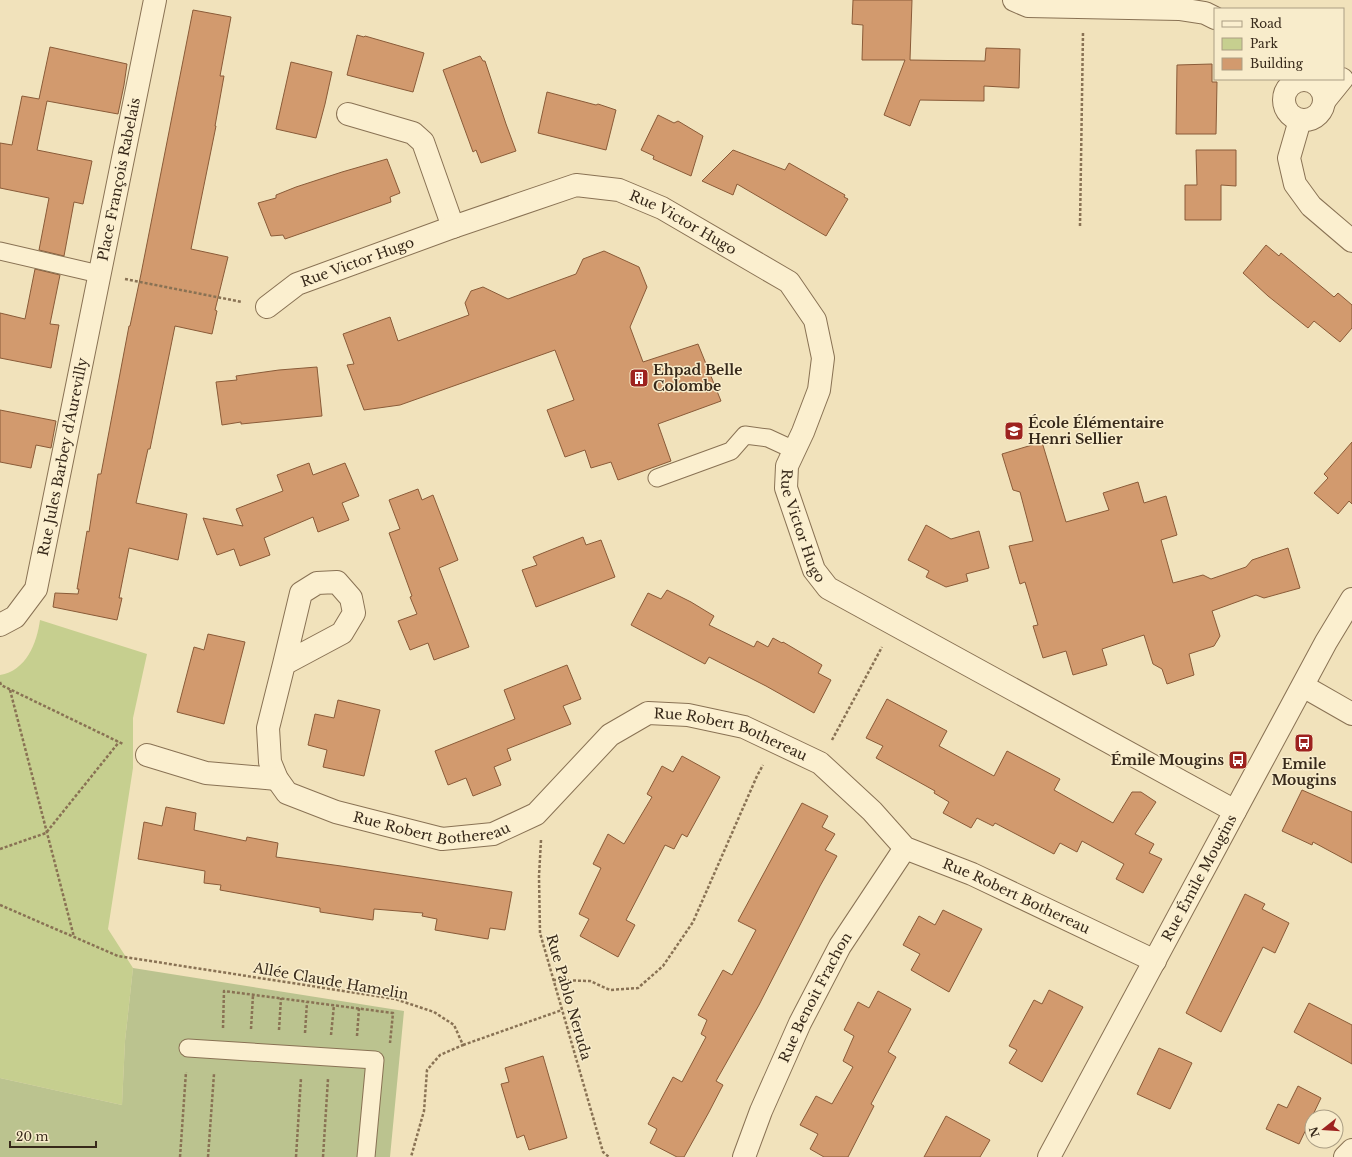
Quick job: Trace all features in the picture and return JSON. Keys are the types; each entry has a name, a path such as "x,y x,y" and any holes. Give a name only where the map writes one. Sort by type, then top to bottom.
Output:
{"street":[{"name":"Place François Rabelais","path":"100,274 155,0"},
{"path":"1014,0 1028,6 1179,9 1205,13 1214,18"},
{"path":"1344,78 1352,68"},
{"path":"1325,100 1320,88 1310,80 1303,80 1289,82 1284,102 1289,113 1300,120 1306,121 1312,119 1322,112 1325,100 1342,80"},
{"path":"348,114 413,133 423,142 453,227"},
{"path":"1300,120 1289,158 1295,184 1311,206 1352,241"},
{"name":"Rue Victor Hugo","path":"267,307 297,284 453,227 576,185 620,190 662,208 789,282 815,320 823,358 819,390 803,432 787,466 786,488 814,570 828,588 1236,811"},
{"name":"Rue Jules Barbey d'Aurevilly","path":"0,626 15,617 36,589 100,274"},
{"name":"Rue Émile Mougins","path":"1049,1157 1329,637 1352,599"},
{"name":"Rue Robert Bothereau","path":"284,664 268,728 270,762 278,779 288,793 336,812 442,839 493,834 536,814 610,735 648,713 688,715 744,727 820,763 872,811 905,848 972,874 1155,961"},
{"path":"1303,686 1352,714"},
{"path":"147,755 206,773 278,779"},
{"name":"Rue Benoit Frachon","path":"744,1157 761,1111 800,1023 840,946 905,848"},
{"path":"1345,1157 1352,1150"}],"lane":[{"path":"0,251 100,274"},
{"path":"657,478 731,450 745,435 768,438 794,450"},
{"path":"188,1048 375,1060 366,1157"}],"path":[{"path":"1080,226 1083,7"},
{"path":"100,274 267,307"},
{"path":"820,763 884,643"},
{"path":"0,682 1,685 10,690 147,755"},
{"path":"10,690 74,937"},
{"path":"0,850 46,833 119,742"},
{"path":"554,980 590,981 610,990 638,988 663,966 693,922 757,776 776,742"},
{"name":"Rue Pablo Neruda","path":"536,814 542,826 539,876 540,933 603,1152 609,1157"},
{"name":"Allée Claude Hamelin","path":"0,904 118,956 395,999 434,1012 454,1025 464,1045"},
{"path":"208,1157 224,991 393,1013 389,1051 375,1060"},
{"path":"250,1052 253,995"},
{"path":"278,1054 281,998"},
{"path":"411,1157 424,1111 427,1070 440,1055 562,1010"},
{"path":"180,1157 188,1048"}],"green space":[{"path":"40,620 147,654 133,718 133,768 108,929 133,968 125,1041 122,1105 0,1078 0,675 17,668 29,655 36,638"},
{"path":"133,968 404,1011 390,1157 0,1157 0,1078 122,1105 125,1041"}],"building":[{"path":"853,0 912,0 910,60 985,61 986,48 1020,49 1019,88 984,86 984,101 920,100 910,126 884,115 905,60 862,60 863,25 852,24"},
{"path":"193,10 231,17 220,76 224,76 216,126 191,249 228,257 215,310 217,311 212,334 175,326 150,449 148,449 136,503 187,514 178,560 129,548 119,598 122,598 117,620 53,607 55,593 78,594 79,589 77,589 87,531 89,532 98,474 101,474 129,326 141,274"},
{"path":"357,35 424,53 413,92 347,75"},
{"path":"50,47 127,64 118,114 47,101 37,150 92,161 83,204 74,202 64,256 39,250 49,198 0,188 0,143 12,145 22,96 39,99"},
{"path":"480,56 483,61 485,61 516,151 481,163 476,150 473,152 443,70"},
{"path":"291,62 332,72 316,138 276,129"},
{"path":"1212,64 1212,82 1217,82 1216,134 1176,134 1177,65"},
{"path":"547,92 596,105 598,104 616,110 606,150 538,133"},
{"path":"658,115 674,123 678,121 703,136 691,176 653,159 654,156 641,150"},
{"path":"733,150 785,170 789,163 845,195 844,197 848,199 826,236 737,184 733,195 702,181"},
{"path":"1196,150 1236,150 1236,186 1221,185 1221,220 1185,220 1185,185 1197,185"},
{"path":"387,159 400,193 390,197 391,202 285,239 283,235 271,236 258,203 276,198 276,195 296,187"},
{"path":"1266,245 1279,256 1281,253 1334,297 1338,293 1352,305 1352,328 1340,342 1314,321 1308,328 1268,296 1243,273"},
{"name":"Ehpad Belle Colombe","path":"604,251 639,267 647,287 630,327 643,362 698,344 721,401 658,424 671,461 618,480 611,462 591,468 585,450 565,457 547,410 574,400 555,350 400,405 364,410 347,365 354,364 343,334 390,317 398,341 469,315 465,303 471,291 483,287 508,299 576,274 583,259"},
{"path":"35,269 60,275 50,324 59,325 51,368 0,358 0,313 25,319"},
{"path":"317,367 322,416 241,424 241,422 222,425 216,382 237,380 236,376 279,370"},
{"path":"0,410 56,421 51,448 36,445 31,468 0,462"},
{"path":"1042,442 1066,522 1109,510 1103,493 1138,482 1144,503 1166,496 1177,535 1161,540 1173,583 1203,575 1211,579 1246,567 1252,560 1288,548 1300,588 1264,598 1256,595 1212,611 1220,636 1214,646 1189,654 1194,675 1167,684 1162,669 1153,664 1144,635 1102,649 1107,665 1073,675 1066,651 1043,658 1033,626 1038,625 1025,582 1020,584 1009,546 1033,541 1020,492 1013,490 1002,454"},
{"path":"1352,442 1352,504 1349,501 1338,514 1314,493 1328,478 1324,474"},
{"path":"309,463 313,475 345,463 359,496 342,503 349,520 318,532 313,517 264,538 270,555 240,566 234,549 217,555 203,518 243,526 236,509 283,491 277,475"},
{"path":"418,489 422,500 433,495 458,560 439,568 469,647 434,660 428,643 410,650 398,621 417,614 389,533 400,529 389,500"},
{"path":"926,525 951,539 979,531 989,568 966,574 968,581 946,587 926,577 929,571 908,560"},
{"path":"583,537 586,545 601,540 615,577 536,607 522,570 537,565 533,557"},
{"path":"667,590 714,616 709,625 754,647 757,641 768,647 773,638 782,643 783,642 822,665 818,673 831,680 814,713 766,686 709,657 705,664 631,625 648,593 661,599"},
{"path":"208,634 245,642 224,724 177,712 194,647 204,650"},
{"path":"567,665 581,699 563,706 571,724 507,749 511,760 494,767 501,785 473,796 466,778 448,785 435,751 515,719 504,690"},
{"path":"887,699 947,731 939,746 994,776 1007,751 1060,779 1054,790 1113,823 1132,792 1141,792 1156,802 1135,834 1154,844 1149,853 1162,859 1143,893 1116,879 1124,864 1082,841 1077,852 1060,843 1054,854 995,823 993,826 977,818 971,828 943,813 949,802 934,793 935,791 876,758 883,746 866,738"},
{"path":"338,700 380,710 364,776 323,767 327,750 308,745 315,714 334,718"},
{"path":"682,756 720,777 687,837 682,834 674,849 665,845 626,920 635,925 618,957 580,936 589,919 579,914 601,868 593,864 608,834 624,844 652,797 647,794 662,766 673,772"},
{"path":"1302,790 1352,812 1352,863 1313,842 1312,845 1282,831"},
{"path":"802,803 828,816 822,827 835,834 825,850 837,856 759,1005 716,1081 723,1085 709,1112 684,1157 677,1157 650,1143 657,1129 648,1124 673,1077 682,1082 706,1037 701,1034 707,1020 698,1015 723,970 732,975 756,930 738,921"},
{"path":"166,807 196,813 194,830 246,841 247,837 278,843 276,857 512,892 505,930 490,928 488,939 435,930 437,919 422,916 423,913 374,909 373,920 320,912 320,908 220,890 221,885 204,883 205,871 138,859 144,822 162,826"},
{"path":"1245,894 1265,904 1262,909 1289,923 1275,953 1263,947 1221,1032 1186,1013"},
{"path":"943,910 982,929 949,992 911,970 920,954 903,945 919,916 935,925"},
{"path":"1049,990 1083,1007 1042,1082 1009,1063 1017,1050 1009,1046 1034,1000 1042,1004"},
{"path":"878,991 911,1009 888,1052 896,1057 871,1104 874,1106 848,1157 824,1157 810,1149 818,1134 800,1125 816,1096 832,1104 853,1067 843,1061 854,1036 844,1030 858,1002 869,1008"},
{"path":"1309,1003 1352,1025 1352,1064 1294,1032"},
{"path":"1159,1048 1192,1063 1170,1109 1137,1094"},
{"path":"543,1056 567,1138 529,1150 524,1135 517,1138 501,1084 509,1082 505,1068"},
{"path":"1298,1086 1321,1098 1316,1109 1304,1109 1304,1134 1299,1144 1266,1129 1278,1104 1287,1108"},
{"path":"946,1116 990,1140 980,1157 924,1157"}],"place":[{"name":"Ehpad Belle Colombe","path":"639,378"},
{"name":"École Élémentaire Henri Sellier","path":"1014,431"},
{"name":"Emile Mougins","path":"1304,743"},
{"name":"Émile Mougins","path":"1238,760"}]}
